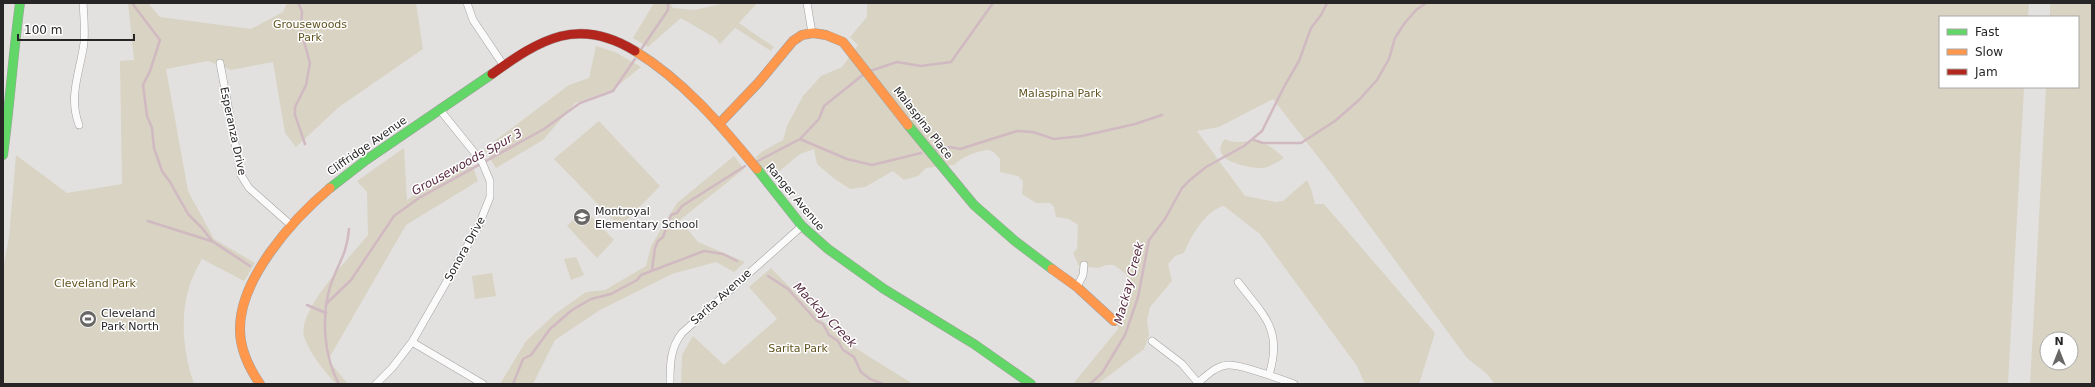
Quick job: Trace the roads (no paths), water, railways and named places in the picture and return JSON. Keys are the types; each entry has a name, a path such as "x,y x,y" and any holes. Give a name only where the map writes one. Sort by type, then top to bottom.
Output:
{"street":[{"path":"3,155 12,87 12,60 20,3"},
{"path":"79,125 74,111 74,98 85,32 83,3"},
{"path":"466,3 473,20 504,66"},
{"path":"807,3 812,33"},
{"name":"Cliffridge Avenue","path":"260,384 252,372 243,352 240,328 245,301 260,271 292,226 309,207 338,182 538,43 556,35 578,32 595,34 620,42"},
{"name":"Malaspina Place","path":"719,124 758,84 788,43 795,38 812,33 832,36 844,42 933,157 974,205 1015,241 1077,287 1114,321"},
{"name":"Ranger Avenue","path":"620,42 673,76 719,124 802,226 833,254 862,275 974,343 1031,384"},
{"name":"Esperanza Drive","path":"220,63 240,174 249,188 292,226"},
{"name":"Sonora Drive","path":"376,384 392,368 412,342 478,227 485,213 492,191 490,181 482,162 440,110"},
{"name":"Sarita Avenue","path":"670,384 671,354 682,333 802,226"},
{"path":"1077,287 1084,265"},
{"path":"1238,282 1271,325 1275,345 1274,357 1269,375"},
{"path":"1152,341 1182,364 1199,383 1214,370 1228,365 1269,375 1294,384"},
{"path":"412,342 483,384"}],"waterway":[{"path":"132,3 160,40 150,71 143,85 147,116 152,128 154,148 162,171 188,214 212,241 250,266"},
{"path":"298,3 302,11 301,31 310,63 306,85 295,107 295,115 305,144"},
{"path":"870,71 897,62 921,66 951,62 993,3"},
{"name":"Mackay Creek","path":"1090,384 1102,373 1125,335 1138,297 1149,240 1165,219 1182,188 1190,180 1206,167 1244,146 1262,131 1299,61 1311,28 1321,15 1327,3"},
{"path":"1254,140 1263,143 1301,143 1335,121 1359,100 1377,80 1389,59 1395,38 1416,10 1426,3"},
{"path":"642,48 668,10 668,4"},
{"name":"Grousewoods Spur 3","path":"326,304 351,280 394,216 419,198 544,129 580,103 613,91 635,59"},
{"path":"758,161 800,139 819,119 824,106 864,74"},
{"path":"936,150 950,147 960,149 1017,131 1033,132 1054,139 1082,136 1135,124 1162,115"},
{"path":"800,139 847,159 872,165 921,153"},
{"path":"652,270 655,248 658,241 663,237 671,215 677,213 682,206 745,166"},
{"path":"148,221 211,241"},
{"name":"Grousewoods Spur 3","path":"339,384 327,350 325,324 327,299 330,287 344,253 349,229"},
{"name":"Mackay Creek","path":"513,384 523,359 531,355 550,329 572,310 591,299 611,294 637,280 641,275 704,251 723,254 737,261"},
{"name":"Mackay Creek","path":"768,276 788,289 817,321 823,324 829,335 838,341 843,350 854,357 861,372 870,379 883,384"},
{"path":"307,305 326,313"}],"place":[{"name":"Montroyal Elementary School","path":"582,217"},
{"name":"Cleveland Park North","path":"88,319"}],"park label":[{"name":"Grousewoods Park","path":"310,30"},
{"name":"Malaspina Park","path":"1060,93"},
{"name":"Cleveland Park","path":"95,283"},
{"name":"Sarita Park","path":"798,348"}]}
